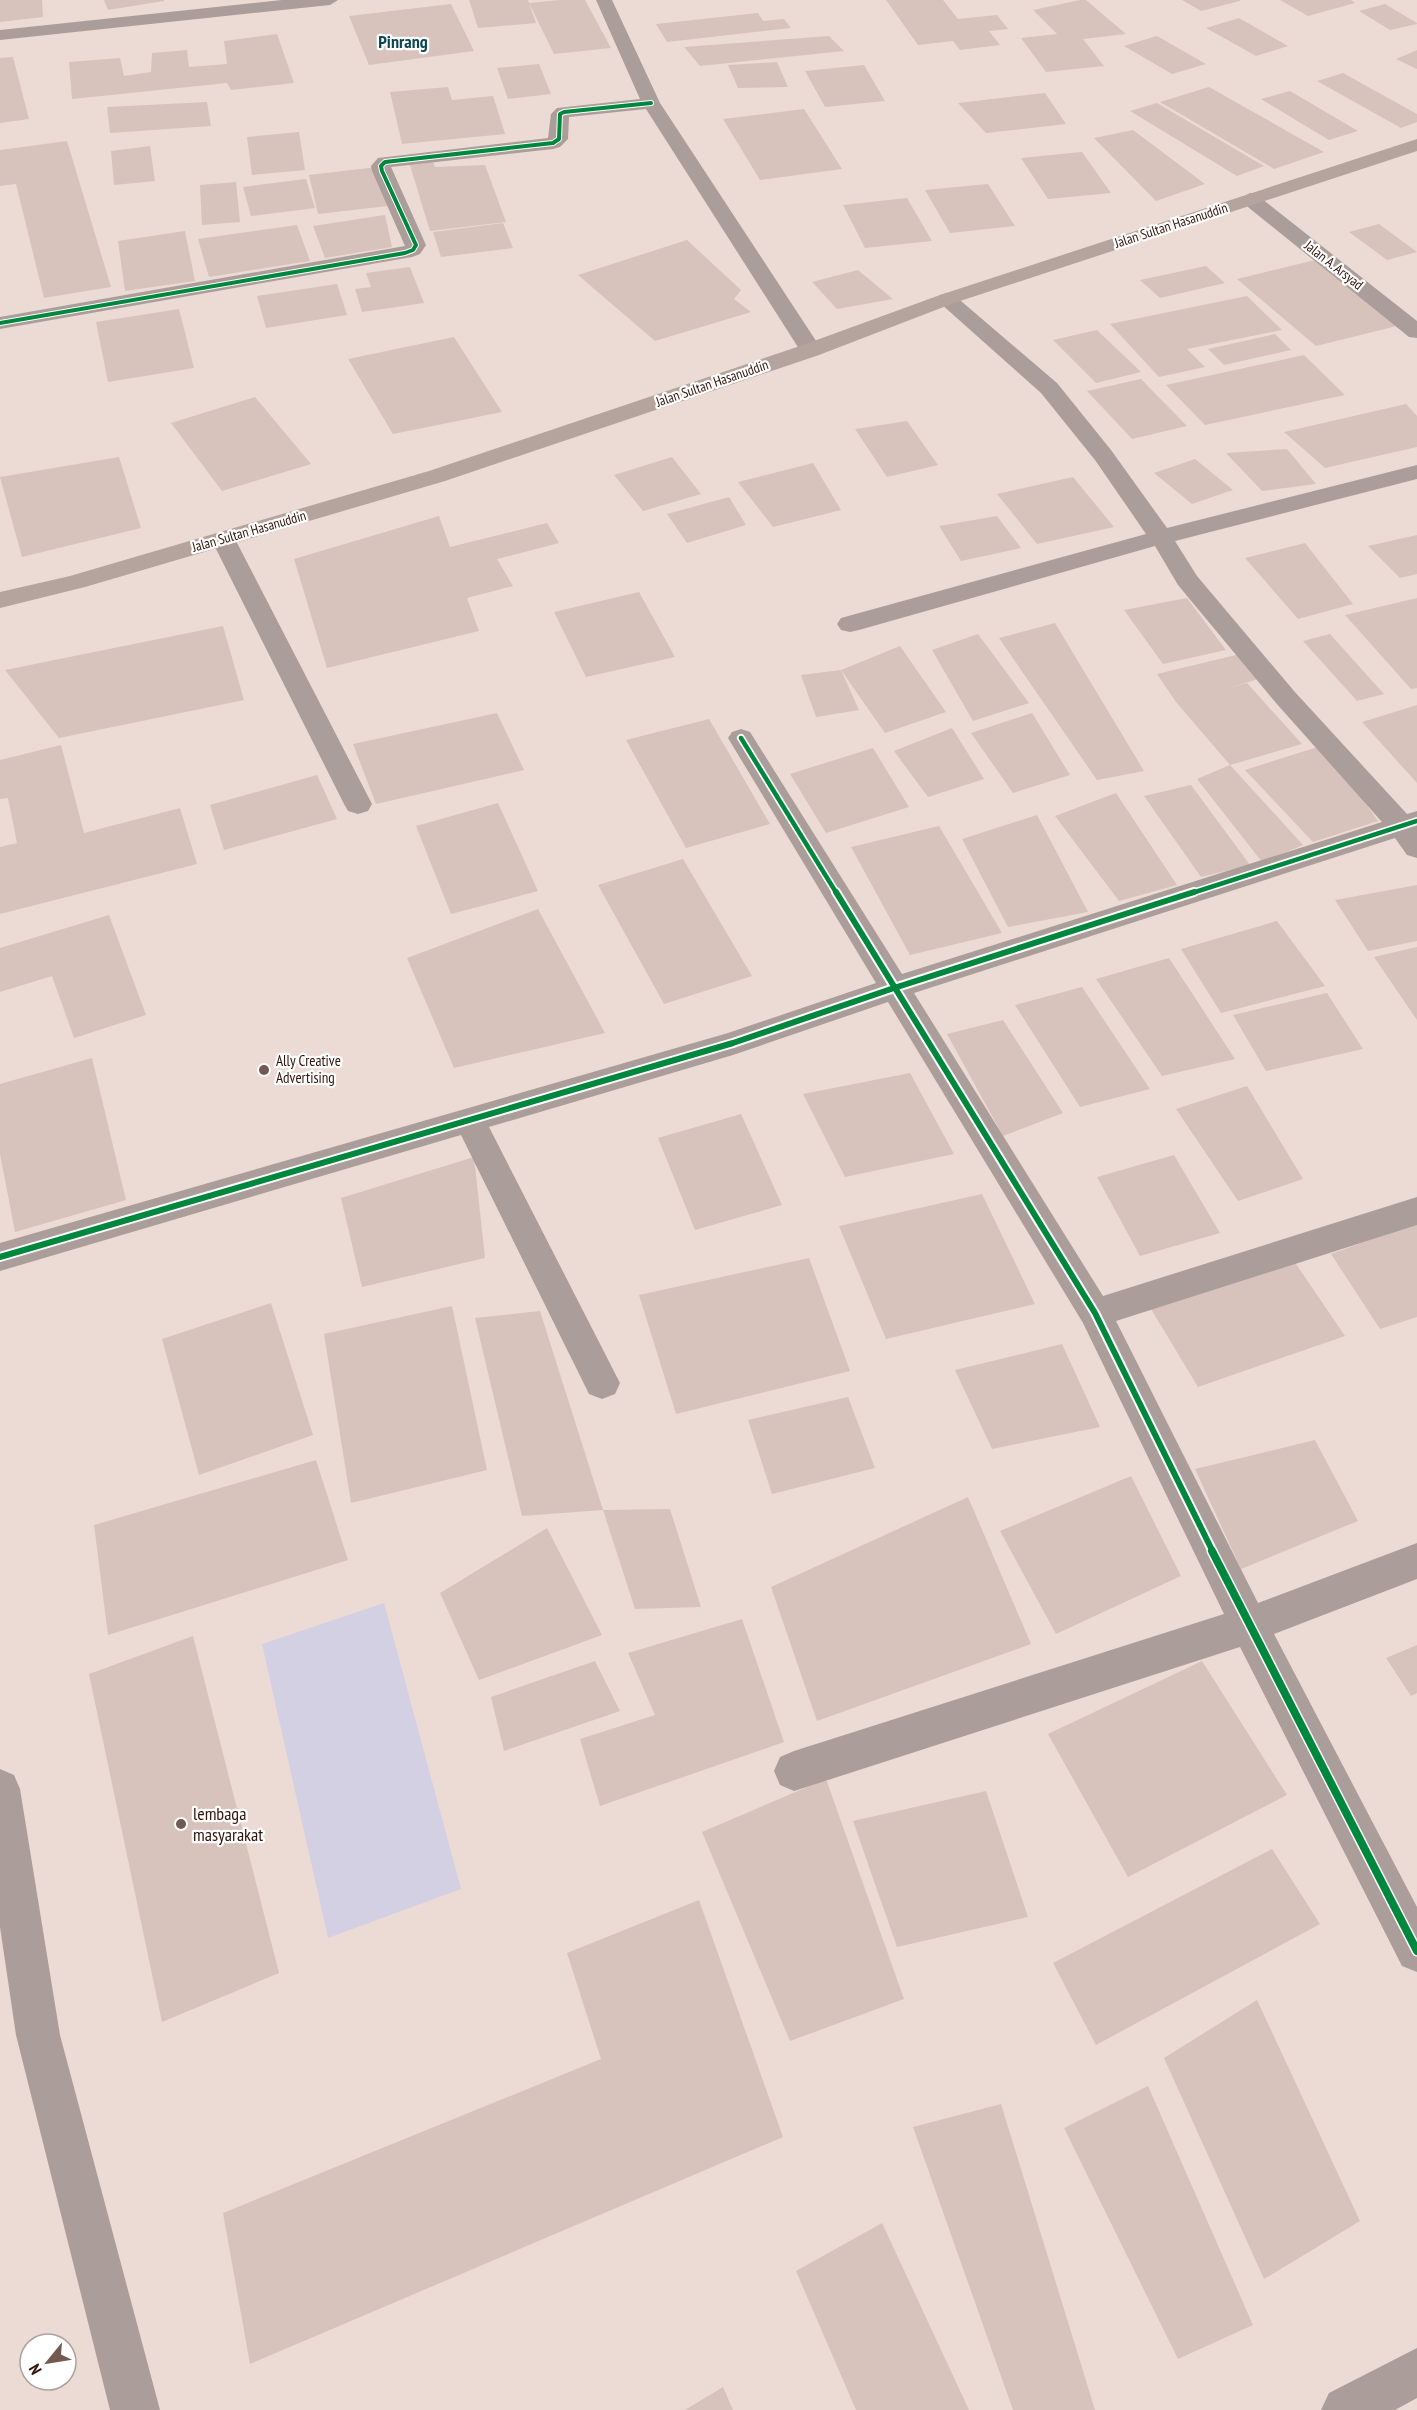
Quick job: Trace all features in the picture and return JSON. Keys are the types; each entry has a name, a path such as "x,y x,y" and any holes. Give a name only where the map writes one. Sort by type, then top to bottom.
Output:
{"highway":[{"name":"Jalan Sultan Hasanuddin","path":"0,600 76,582 437,476 811,350 947,299 1417,145"}],"street":[{"path":"0,35 330,0"},
{"path":"604,0 651,103 811,350"},
{"path":"0,324 405,253 413,250 416,245 382,171 381,166 385,162 553,143 559,139 560,114 564,112 651,103"},
{"name":"Jalan A. Arsyad","path":"1250,198 1417,332"},
{"path":"0,1257 733,1043 894,988 1412,832 1285,697 1187,580 1161,537 1103,455 1049,388 947,299"},
{"path":"850,624 1161,537 1417,472"},
{"path":"224,538 358,804"},
{"path":"741,738 1095,1313 1249,1625 1417,1952"},
{"path":"469,1120 602,1383"},
{"path":"1095,1313 1417,1211"},
{"path":"794,1771 1249,1625 1417,1561"},
{"path":"0,1789 38,2035 135,2410"},
{"path":"1346,2410 1417,2372"}],"shaded area":[{"path":"384,1603 461,1889 328,1938 262,1644"}],"building":[{"path":"0,0 42,0 43,17 0,22"},
{"path":"104,0 164,0 164,1 108,10"},
{"path":"469,0 528,0 536,23 478,28"},
{"path":"585,0 611,48 554,54 529,3"},
{"path":"886,0 943,0 958,19 997,15 1008,29 989,31 1000,45 960,50 953,41 918,45"},
{"path":"1086,0 1126,34 1083,39 1104,66 1046,72 1021,38 1057,34 1033,10"},
{"path":"1182,0 1240,0 1240,1 1201,11"},
{"path":"1280,0 1351,0 1355,3 1308,16"},
{"path":"451,4 474,51 369,65 349,16"},
{"path":"1385,4 1417,24 1390,30 1359,11"},
{"path":"758,13 763,21 784,19 791,28 667,42 656,24"},
{"path":"1239,18 1288,46 1256,56 1206,28"},
{"path":"277,34 294,83 231,90 227,83 72,99 69,62 120,58 124,76 151,72 152,53 187,50 189,67 227,64 224,41"},
{"path":"829,36 844,51 700,66 684,47"},
{"path":"1157,36 1206,64 1172,74 1124,46"},
{"path":"1417,50 1417,69 1396,59"},
{"path":"13,57 29,119 0,123 0,58"},
{"path":"777,62 788,87 738,88 728,65"},
{"path":"539,64 551,94 508,99 497,68"},
{"path":"864,65 885,101 825,107 805,71"},
{"path":"1343,73 1417,114 1417,122 1401,128 1317,81"},
{"path":"448,87 452,100 493,96 505,134 402,144 390,92"},
{"path":"1209,87 1324,152 1274,169 1160,102"},
{"path":"1290,91 1358,131 1329,140 1261,99"},
{"path":"1045,93 1066,124 986,133 958,103"},
{"path":"207,102 211,126 110,133 107,107"},
{"path":"1157,103 1264,166 1237,176 1130,111"},
{"path":"804,109 842,169 760,180 723,119"},
{"path":"1133,130 1205,184 1156,201 1094,138"},
{"path":"299,132 305,170 252,175 247,137"},
{"path":"67,141 111,287 44,298 16,184 0,186 0,150"},
{"path":"150,146 155,181 114,185 111,151"},
{"path":"1082,152 1111,193 1048,199 1021,158"},
{"path":"432,159 435,167 485,165 506,222 430,231 409,162"},
{"path":"377,167 388,206 318,214 309,175"},
{"path":"306,179 315,208 251,216 243,187"},
{"path":"236,182 240,222 202,225 200,185"},
{"path":"988,184 1015,226 950,233 925,190"},
{"path":"907,198 932,241 865,248 843,205"},
{"path":"385,215 392,247 325,258 313,226"},
{"path":"503,223 513,248 441,257 433,232"},
{"path":"1379,224 1417,252 1387,260 1349,232"},
{"path":"297,225 310,261 209,277 198,239"},
{"path":"185,231 195,281 125,291 118,241"},
{"path":"687,240 741,290 734,299 751,312 655,341 578,275"},
{"path":"1319,259 1401,325 1316,346 1237,279"},
{"path":"1206,266 1225,283 1160,298 1140,280"},
{"path":"410,267 424,303 362,312 355,289 371,287 366,273"},
{"path":"858,270 893,299 837,309 812,282"},
{"path":"337,284 347,315 266,328 257,296"},
{"path":"1247,296 1282,330 1187,349 1205,367 1159,377 1110,324"},
{"path":"179,309 194,368 108,382 96,322"},
{"path":"1097,330 1141,372 1096,383 1053,340"},
{"path":"1275,334 1291,350 1224,365 1208,349"},
{"path":"454,337 502,412 393,434 348,359"},
{"path":"1304,355 1345,395 1205,425 1166,385"},
{"path":"1141,379 1187,426 1132,439 1087,391"},
{"path":"255,397 311,464 222,491 171,423"},
{"path":"1406,404 1417,416 1417,447 1325,468 1284,432"},
{"path":"907,421 938,465 887,477 855,429"},
{"path":"1287,449 1316,484 1262,491 1226,453"},
{"path":"119,457 141,528 22,557 0,477"},
{"path":"672,457 701,494 643,511 614,475"},
{"path":"1195,459 1233,490 1192,504 1154,473"},
{"path":"813,463 841,510 773,527 738,482"},
{"path":"1073,477 1114,527 1037,544 997,494"},
{"path":"729,497 746,525 687,543 667,514"},
{"path":"439,516 450,547 547,523 559,543 497,559 513,586 467,598 479,631 327,668 294,559"},
{"path":"997,516 1021,548 961,561 939,526"},
{"path":"1417,535 1417,574 1400,578 1368,546"},
{"path":"1305,543 1353,604 1298,619 1245,558"},
{"path":"639,592 675,657 586,677 554,612"},
{"path":"1187,598 1226,650 1163,664 1124,610"},
{"path":"1417,598 1417,688 1411,689 1345,615"},
{"path":"1055,623 1144,771 1097,780 999,638"},
{"path":"223,626 244,700 59,738 5,670"},
{"path":"978,634 1029,703 973,721 932,650"},
{"path":"1330,634 1384,694 1357,701 1303,641"},
{"path":"900,646 946,712 885,733 841,670"},
{"path":"1240,654 1261,678 1229,688 1247,683 1302,744 1230,765 1176,702 1157,674"},
{"path":"841,670 859,710 816,717 801,675"},
{"path":"1417,705 1417,783 1362,722"},
{"path":"497,713 524,770 376,804 353,744"},
{"path":"1032,713 1070,775 1013,793 971,733"},
{"path":"709,719 770,824 686,848 626,740"},
{"path":"952,728 984,779 928,797 894,751"},
{"path":"61,745 84,833 180,808 197,864 0,914 0,847 17,843 8,798 0,799 0,760"},
{"path":"1324,745 1378,821 1313,842 1245,770"},
{"path":"873,748 909,807 826,833 790,774"},
{"path":"1230,765 1303,845 1262,862 1197,779"},
{"path":"317,775 337,819 224,850 210,805"},
{"path":"1191,785 1250,865 1201,877 1144,796"},
{"path":"1116,793 1177,885 1119,901 1055,816"},
{"path":"498,803 538,891 451,914 416,826"},
{"path":"1037,815 1088,912 1008,927 962,839"},
{"path":"939,826 1002,933 910,955 851,847"},
{"path":"683,859 752,976 664,1004 598,885"},
{"path":"1417,885 1417,941 1368,951 1335,900"},
{"path":"538,909 605,1033 454,1068 407,958"},
{"path":"109,915 146,1015 74,1038 52,976 0,992 0,948"},
{"path":"1277,921 1325,986 1221,1013 1181,949"},
{"path":"1417,947 1417,1020 1374,957"},
{"path":"1169,958 1235,1059 1162,1076 1096,979"},
{"path":"1082,987 1150,1089 1080,1107 1015,1005"},
{"path":"1327,993 1363,1049 1266,1071 1233,1015"},
{"path":"1003,1020 1063,1113 1003,1136 947,1034"},
{"path":"92,1058 126,1200 15,1232 0,1154 0,1084"},
{"path":"910,1073 954,1154 845,1177 803,1094"},
{"path":"1247,1086 1303,1179 1238,1201 1176,1109"},
{"path":"741,1114 782,1205 695,1230 658,1138"},
{"path":"1174,1155 1220,1233 1140,1256 1097,1177"},
{"path":"474,1157 485,1258 362,1287 341,1198"},
{"path":"982,1194 1035,1304 886,1339 839,1226"},
{"path":"1417,1223 1417,1317 1380,1329 1331,1254"},
{"path":"809,1258 850,1371 676,1414 639,1295"},
{"path":"1294,1261 1345,1336 1198,1387 1151,1309"},
{"path":"271,1303 313,1435 199,1475 162,1339"},
{"path":"452,1306 487,1470 351,1503 324,1334"},
{"path":"540,1311 603,1510 522,1516 475,1318"},
{"path":"1062,1344 1100,1427 992,1449 955,1370"},
{"path":"848,1397 875,1468 772,1494 748,1420"},
{"path":"1315,1440 1358,1521 1241,1569 1195,1469"},
{"path":"316,1460 348,1560 108,1635 94,1525"},
{"path":"1131,1476 1181,1576 1056,1634 1000,1531"},
{"path":"968,1497 1031,1644 817,1721 771,1587"},
{"path":"670,1509 701,1607 635,1609 603,1510"},
{"path":"547,1528 602,1635 479,1680 440,1593"},
{"path":"742,1619 784,1742 600,1806 580,1739 655,1715 628,1653"},
{"name":"lembaga masyarakat","path":"193,1636 279,1973 162,2022 89,1674"},
{"path":"1417,1645 1417,1693 1411,1696 1386,1658"},
{"path":"595,1661 620,1711 504,1751 491,1697"},
{"path":"1202,1661 1287,1795 1128,1877 1048,1734"},
{"path":"826,1779 904,1999 790,2041 702,1832"},
{"path":"986,1791 1028,1917 897,1947 853,1821"},
{"path":"1272,1849 1320,1924 1096,2045 1053,1963"},
{"path":"699,1900 783,2137 250,2364 223,2213 601,2059 567,1953"},
{"path":"1257,2000 1360,2221 1264,2279 1164,2058"},
{"path":"1148,2086 1253,2325 1178,2359 1064,2128"},
{"path":"1001,2104 1095,2410 1013,2410 913,2127"},
{"path":"882,2223 969,2410 856,2410 796,2271"},
{"path":"723,2387 733,2410 685,2410"}],"cycle path":[{"path":"0,323 405,253 413,250 416,245 382,171 381,166 385,162 553,143 559,139 560,114 564,112 651,103"},
{"path":"741,738 1095,1313 1249,1625 1417,1951"},
{"path":"0,1257 733,1043 894,988 1417,821"}],"place":[{"name":"Ally Creative Advertising","path":"264,1070"},
{"name":"lembaga masyarakat","path":"181,1824"}],"district":[{"name":"Pinrang","path":"403,42"}]}
